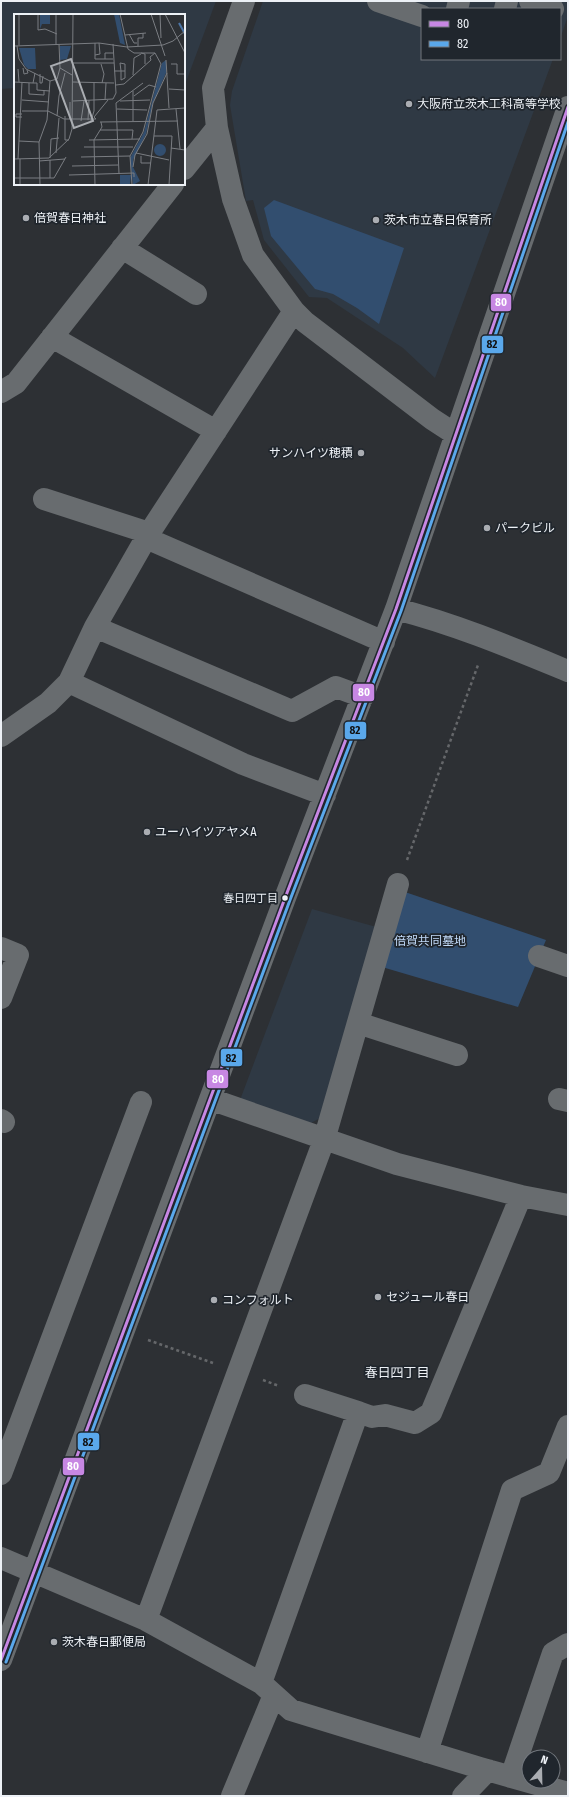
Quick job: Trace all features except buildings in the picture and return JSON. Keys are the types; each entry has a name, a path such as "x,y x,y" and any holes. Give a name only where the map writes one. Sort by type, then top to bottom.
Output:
{"street":[{"path":"244,1 213,88 217,128 233,199 253,255 294,311 305,322 432,419 455,434"},
{"path":"378,1 421,16"},
{"path":"530,1 550,8"},
{"path":"1,1660 210,1099 384,642 455,434 566,120"},
{"path":"185,168 217,128"},
{"path":"1,392 16,383 171,185"},
{"path":"122,248 196,294"},
{"path":"1,736 48,702 69,682 95,627 148,536 294,311"},
{"path":"52,337 216,431"},
{"path":"44,500 148,536 384,642"},
{"path":"396,609 422,615 488,638 568,671"},
{"path":"95,627 292,711 336,687 363,697"},
{"path":"69,682 243,764 325,795"},
{"path":"146,1620 324,1140 398,884"},
{"path":"1,948 18,955 1,998"},
{"path":"539,956 568,966"},
{"path":"358,1023 457,1055"},
{"path":"210,1099 324,1140 397,1164 521,1196 568,1205"},
{"path":"1,1474 141,1102"},
{"path":"305,1395 372,1417 385,1415 415,1423 431,1413 521,1196"},
{"path":"232,1796 358,1412"},
{"path":"427,1752 512,1490 549,1473 568,1426"},
{"path":"1,1558 146,1620 267,1689 291,1710 568,1793"},
{"path":"511,1777 553,1653 568,1644"},
{"path":"463,1796 488,1770"}],"path":[{"path":"398,884 488,638"},
{"path":"124,1331 305,1395"}],"shaded area":[{"path":"1,1 216,1 186,82 185,14 14,14 14,88 1,89"},
{"path":"263,1 568,1 568,16 561,36 561,8 421,8 421,60 553,60 435,378 403,348 327,298 309,297 264,240 253,200 246,201 230,105 232,91"},
{"path":"312,909 380,928 320,1118 311,1123 240,1100"}],"green space":[{"path":"274,200 404,248 379,324 357,308 333,294 315,289 271,236 264,208"},
{"name":"倍賀共同墓地","path":"405,892 546,940 518,1007 382,967"}],"transit line":[{"name":"80","path":"1,1660 285,898 396,609 568,107"},
{"name":"82","path":"6,1662 290,900 401,611 568,122"}],"place":[{"name":"大阪府立茨木工科高等学校","path":"409,104"},
{"name":"倍賀春日神社","path":"26,218"},
{"name":"茨木市立春日保育所","path":"376,220"},
{"name":"サンハイツ穂積","path":"361,453"},
{"name":"パークビル","path":"487,528"},
{"name":"ユーハイツアヤメA","path":"147,832"},
{"name":"春日四丁目","path":"285,898"},
{"name":"セジュール春日","path":"378,1297"},
{"name":"コンフォルト","path":"214,1300"},
{"name":"茨木春日郵便局","path":"54,1642"}],"district":[{"name":"春日四丁目","path":"397,1372"}]}
